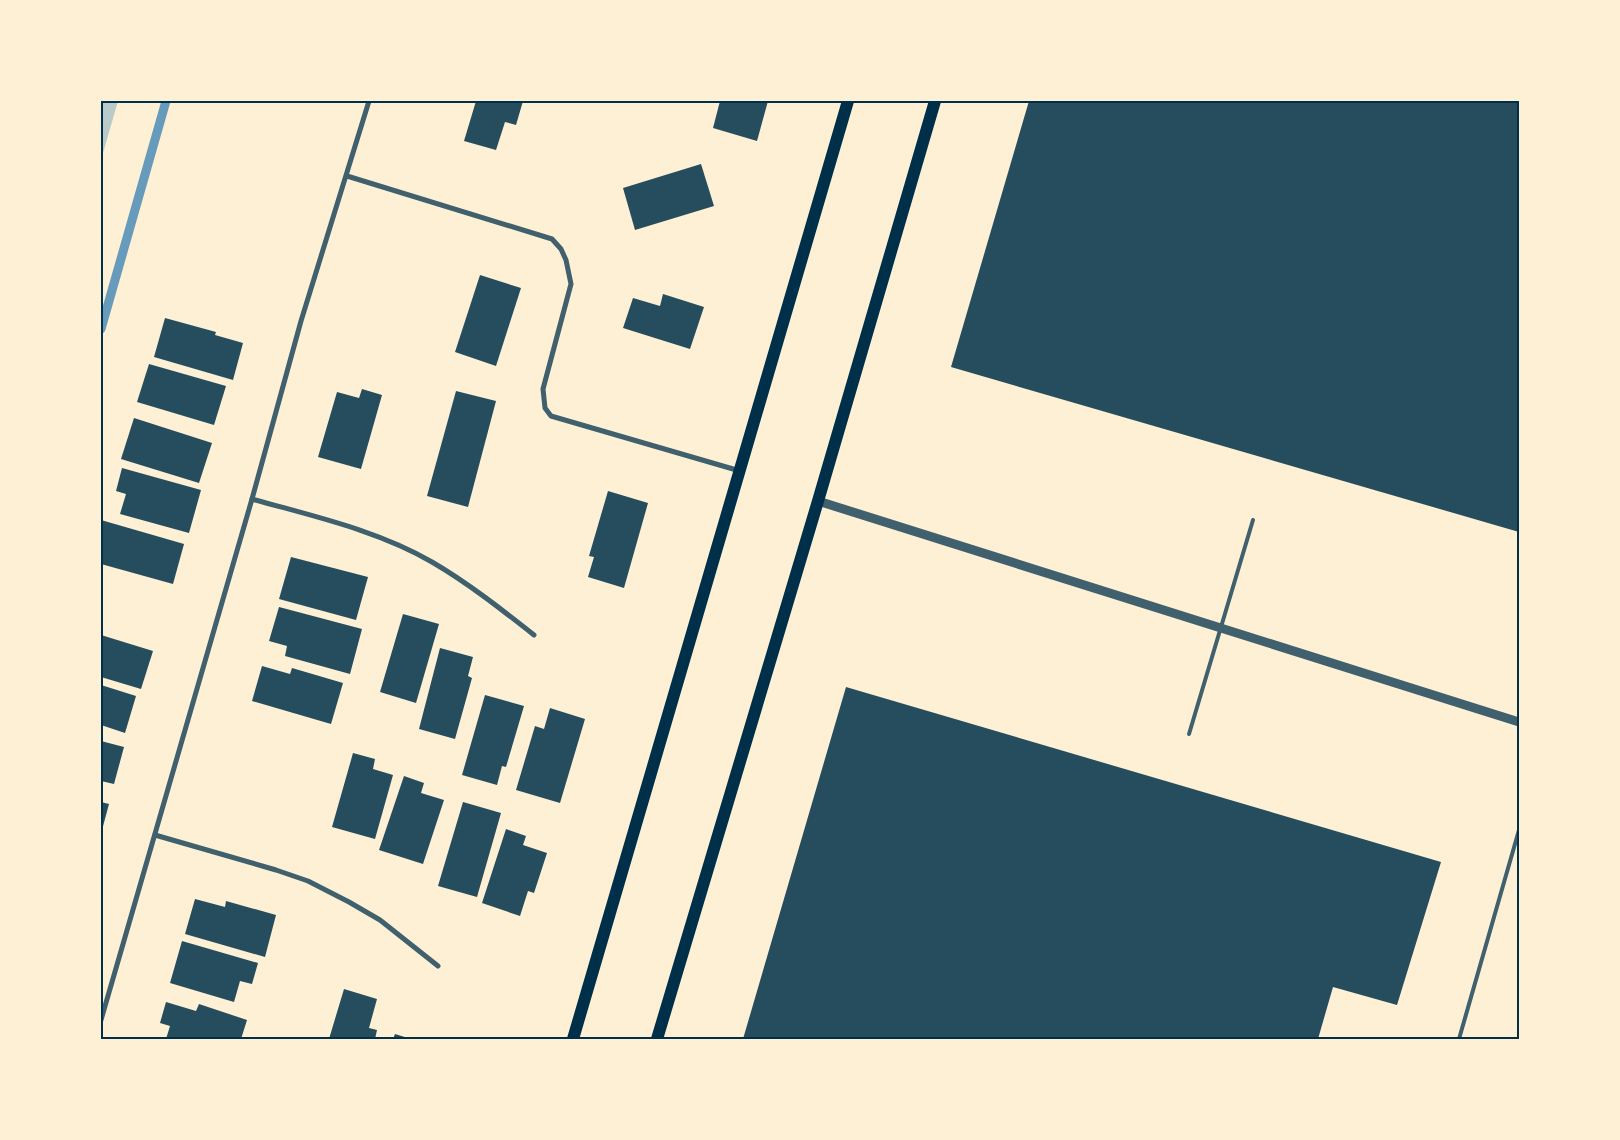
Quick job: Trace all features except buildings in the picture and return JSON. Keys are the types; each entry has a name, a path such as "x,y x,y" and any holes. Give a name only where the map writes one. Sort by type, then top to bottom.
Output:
{"main road":[{"path":"573,1039 848,101"},
{"path":"656,1039 818,501 935,101"}],"street":[{"path":"101,1020 252,499 301,321 369,101"},
{"path":"346,176 552,239 561,249 566,260 571,284 543,388 545,408 551,416 740,471"},
{"path":"252,499 349,528 392,543 431,561 484,596 534,635"},
{"path":"818,501 1519,722"},
{"path":"155,836 276,870 308,881 380,920 438,966"}],"lane":[{"path":"1189,734 1253,520"},
{"path":"1459,1039 1519,830"}],"shaded area":[{"path":"101,101 118,101 101,160"}],"waterway":[{"path":"101,329 166,101"}]}
